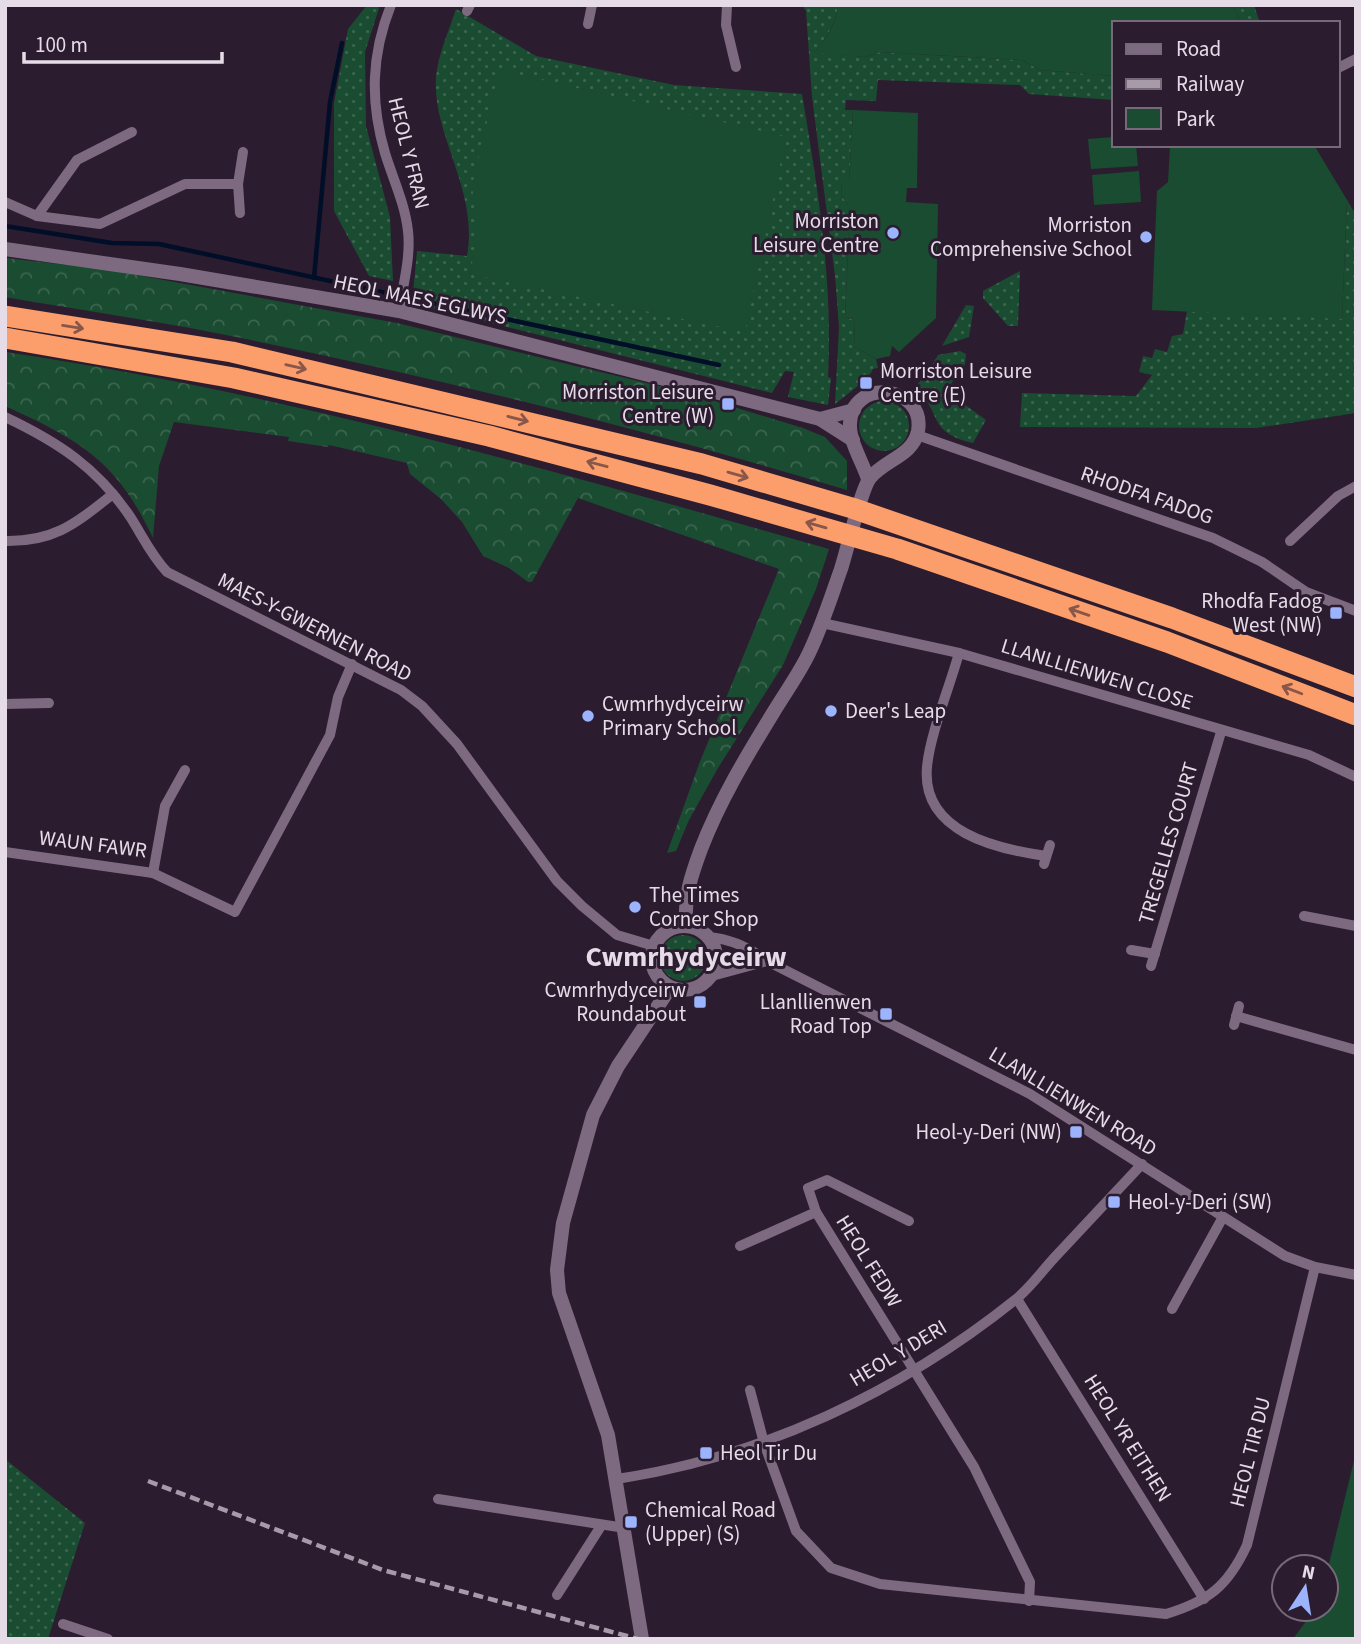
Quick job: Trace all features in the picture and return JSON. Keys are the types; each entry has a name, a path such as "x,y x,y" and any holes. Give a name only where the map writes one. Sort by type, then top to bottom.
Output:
{"highway":[{"path":"5,316 232,352 702,464 865,513 1172,618 1356,687"},
{"path":"5,338 234,378 489,436 710,495 923,557 1167,642 1356,715"}],"street":[{"name":"HEOL Y FRAN","path":"391,5 376,54 373,86 385,152 403,206 408,233 399,311"},
{"path":"588,24 592,5"},
{"path":"727,5 726,25 736,67"},
{"path":"1340,67 1356,58"},
{"path":"37,216 77,160 132,132"},
{"path":"240,212 238,184 243,152"},
{"path":"5,202 37,216 100,224 185,184 238,184"},
{"name":"HEOL MAES EGLWYS","path":"5,249 180,274 399,311 820,419 877,459 893,458"},
{"name":"HEOL MAES EGLWYS","path":"820,419 854,410 871,394 893,392 906,399 915,411 918,425 916,435"},
{"path":"854,410 850,425 868,479"},
{"name":"MAES-Y-GWERNEN ROAD","path":"5,417 57,442 79,458 113,494 131,518 152,556 167,572 352,664 401,690 422,706 457,744 557,881 582,906 617,934 654,946"},
{"path":"686,926 684,901 714,815 808,655 832,594 868,479 893,458 907,451 916,435"},
{"name":"RHODFA FADOG","path":"916,435 1213,538 1262,562 1306,592 1356,611"},
{"path":"1290,541 1338,496 1356,486"},
{"path":"5,541 42,539 59,533 113,494"},
{"name":"LLANLLIENWEN CLOSE","path":"822,623 959,653 1221,732 1309,755 1356,777"},
{"path":"959,653 927,766 928,787 934,801 956,829 970,838 1046,855"},
{"path":"153,873 235,912 330,735 338,697 352,664"},
{"path":"5,704 49,703"},
{"name":"TREGELLES COURT","path":"1152,966 1221,732"},
{"name":"WAUN FAWR","path":"5,852 153,873 165,806 185,770"},
{"path":"1304,916 1356,926"},
{"path":"686,926 698,929 709,937 715,948 716,962 712,976 701,987 686,991 670,988 654,970 654,946 667,931 686,926"},
{"name":"LLANLLIENWEN ROAD","path":"709,937 723,938 754,952 1030,1094 1285,1256 1315,1267 1356,1275"},
{"path":"1131,950 1155,954"},
{"path":"712,976 767,961"},
{"path":"642,1639 608,1435 559,1293 559,1246 593,1115 618,1066 670,988"},
{"path":"1236,1016 1356,1050"},
{"name":"HEOL Y DERI","path":"617,1479 728,1456 764,1443 840,1410 915,1370 1017,1299 1142,1164"},
{"name":"HEOL FEDW","path":"909,1221 827,1180 808,1188 816,1212 974,1467 1030,1582 1029,1601"},
{"path":"740,1246 816,1212"},
{"path":"1172,1309 1223,1217"},
{"name":"HEOL TIR DU","path":"750,1390 764,1443 796,1531 831,1568 880,1584 1166,1614 1204,1599 1220,1588 1235,1570 1247,1545 1315,1267"},
{"name":"HEOL YR EITHEN","path":"1017,1299 1204,1599"},
{"path":"438,1499 625,1528"},
{"path":"557,1595 601,1526"},
{"path":"63,1624 108,1639"}],"green space":[{"path":"367,5 380,5 365,52 366,126 390,217 393,281 369,276 334,211 334,103 348,29"},
{"path":"802,5 838,5 830,30 815,52 864,57 880,52 1022,60 1040,70 1112,76 1112,100 1029,94 1020,85 878,80 876,101 846,100 845,110 853,110 849,182 842,182 841,195 850,208 845,318 854,319 855,347 876,359 878,368 873,369 868,378 835,404 839,327 812,97 806,11"},
{"path":"838,5 1232,5 1240,21 1112,21 1112,76 1040,70 1022,60 880,52 864,57 814,53 830,31"},
{"path":"1232,5 1254,5 1259,21 1240,21"},
{"path":"456,9 536,56 674,85 802,94 819,200 826,270 828,377 831,378 828,405 788,397 794,372 785,371 772,393 419,305 413,293 417,251 467,256 467,208 441,120 436,77"},
{"path":"499,70 786,137 745,332 470,274 478,232 472,186"},
{"name":"Morriston Leisure Centre","path":"853,110 918,113 917,188 907,188 906,202 938,204 936,318 899,352 892,346 890,356 876,359 855,347 854,319 845,318 850,208 841,195 842,181 849,181"},
{"path":"1112,137 1112,147 1136,147 1138,166 1091,169 1088,139"},
{"path":"1170,147 1315,147 1347,200 1342,319 1152,310 1157,191 1168,182"},
{"path":"1139,171 1141,202 1094,205 1092,175"},
{"path":"1347,200 1356,215 1356,413 1256,428 1020,427 1022,393 1136,396 1152,375 1139,372 1143,356 1152,358 1155,349 1167,352 1172,336 1183,334 1187,311 1342,318"},
{"path":"5,258 104,269 397,323 688,393 825,437 847,461 847,490 698,447 473,389 216,333 5,297"},
{"path":"1020,271 1018,326 1008,326 983,298 983,291"},
{"path":"966,305 974,306 969,337 942,346"},
{"path":"960,351 966,354 965,364 946,391 986,420 973,443 948,433 941,427 929,405 914,389 921,380 916,375 919,371 926,376 938,355"},
{"path":"5,352 214,389 317,412 523,464 829,549 816,589 783,665 718,768 689,820 676,851 667,853 699,764 779,569 578,498 532,582 528,582 509,568 483,556 462,522 441,499 410,474 407,463 329,445 288,441 289,437 174,422 159,466 153,538 125,490 94,456 55,430 5,406"},
{"path":"884,401 901,409 909,426 901,443 884,451 867,443 859,426 867,409"},
{"path":"683,935 699,942 706,958 699,974 683,981 667,974 660,958 667,942"},
{"path":"1356,1452 1356,1639 1293,1639 1305,1623 1340,1623 1340,1553 1332,1553"},
{"path":"5,1459 85,1523 48,1639 5,1639"}],"waterway":[{"path":"314,278 330,102 342,43"},
{"path":"5,226 112,243 159,244 719,365"}],"railway":[{"path":"148,1481 383,1570 638,1639"}],"place":[{"name":"Morriston Leisure Centre","path":"893,233"},
{"name":"Morriston Comprehensive School","path":"1146,237"},
{"name":"Morriston Leisure Centre (E)","path":"866,383"},
{"name":"Morriston Leisure Centre (W)","path":"728,404"},
{"name":"Rhodfa Fadog West (NW)","path":"1336,613"},
{"name":"Deer's Leap","path":"831,711"},
{"name":"Cwmrhydyceirw Primary School","path":"588,716"},
{"name":"The Times Corner Shop","path":"635,907"},
{"name":"Cwmrhydyceirw Roundabout","path":"700,1002"},
{"name":"Llanllienwen Road Top","path":"886,1014"},
{"name":"Heol-y-Deri (NW)","path":"1076,1132"},
{"name":"Heol-y-Deri (SW)","path":"1114,1202"},
{"name":"Heol Tir Du","path":"706,1453"},
{"name":"Chemical Road (Upper) (S)","path":"631,1522"}],"district":[{"name":"Cwmrhydyceirw","path":"686,956"}]}
